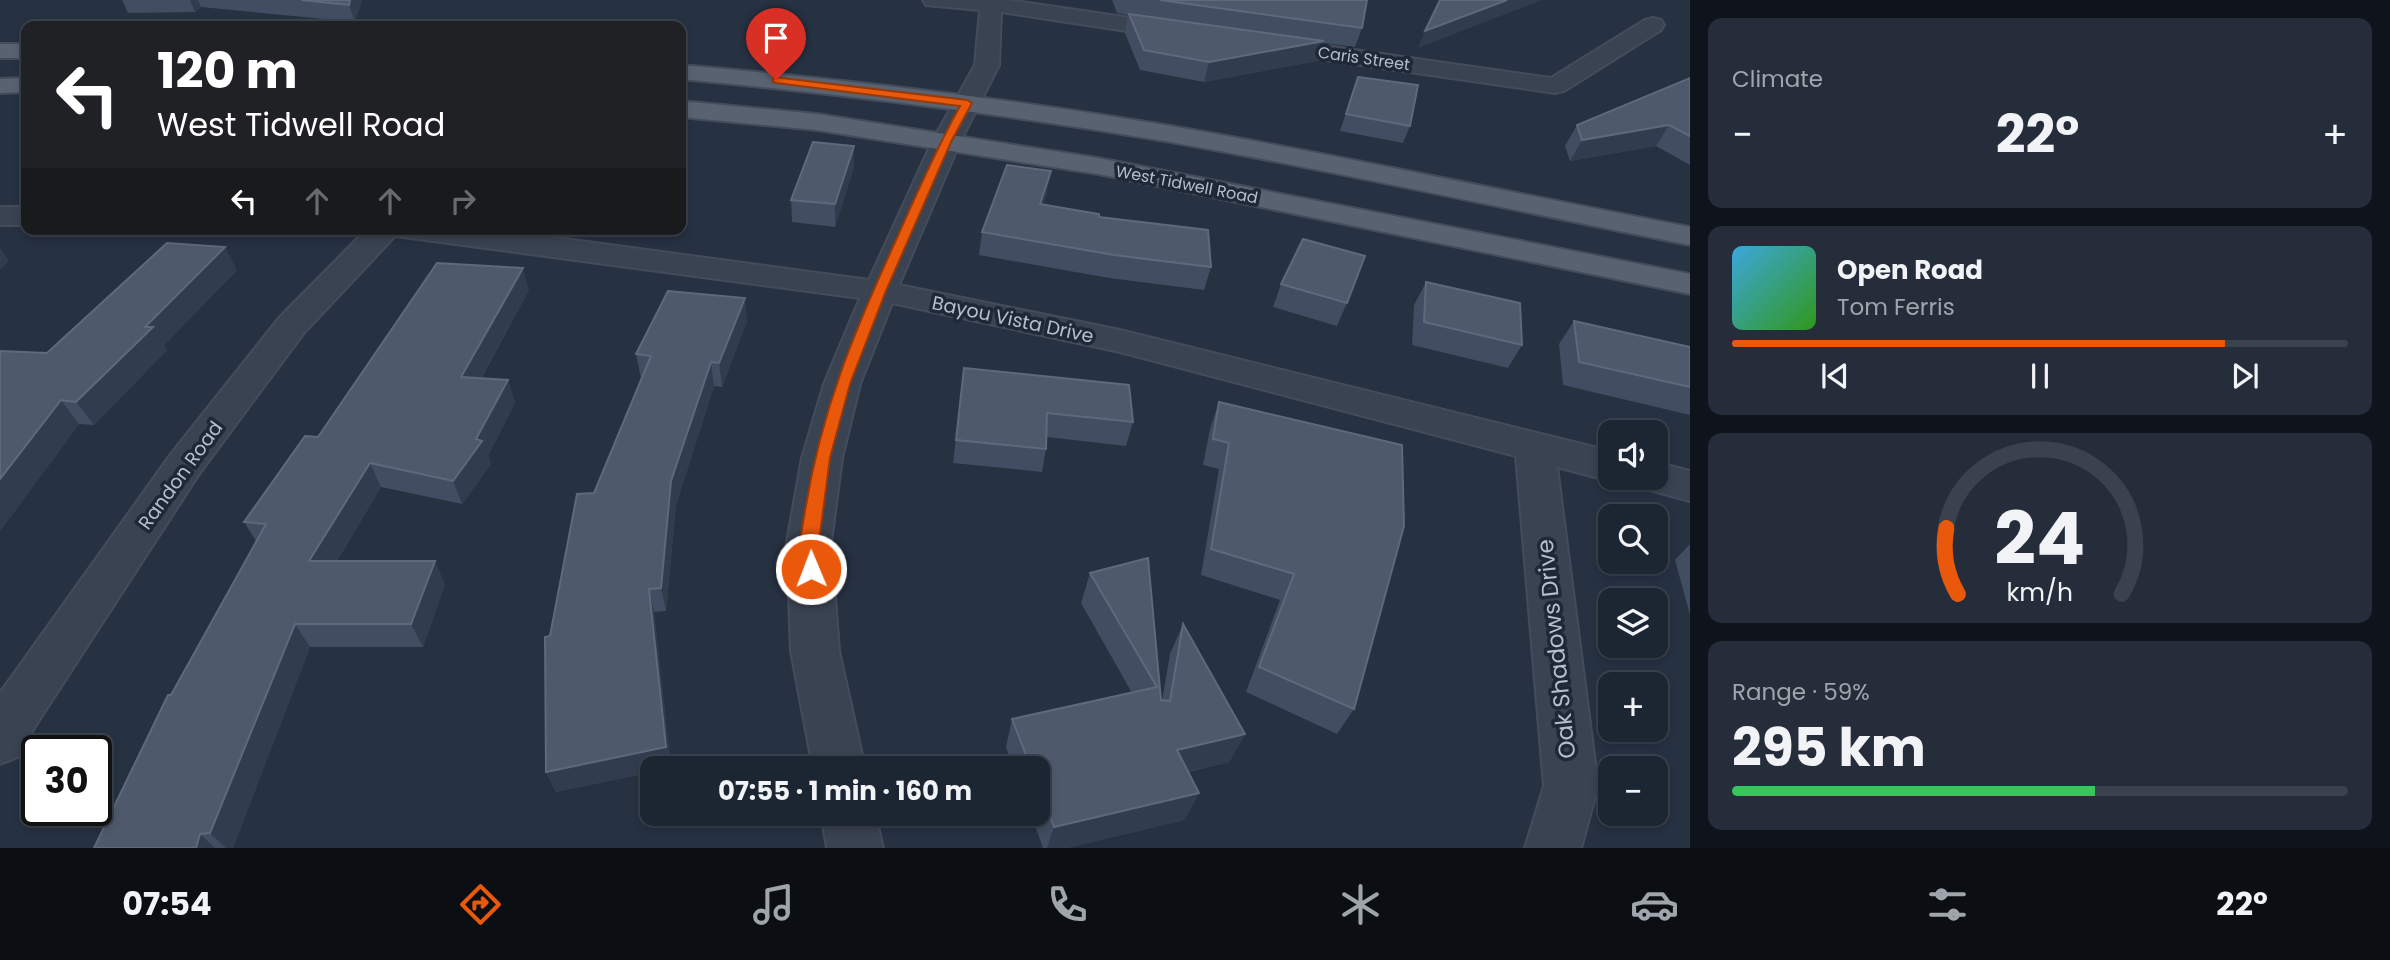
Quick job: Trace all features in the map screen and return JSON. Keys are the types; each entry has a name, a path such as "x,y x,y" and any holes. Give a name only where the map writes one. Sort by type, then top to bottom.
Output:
{"main road":[{"path":"0,51 21,51"},
{"path":"686,72 800,82 967,103 1324,163 1690,236"},
{"path":"0,86 21,85"},
{"name":"West Tidwell Road","path":"686,109 817,122 1098,166 1690,284"},
{"path":"1577,215 1582,262"}],"street":[{"path":"934,0 990,2 1198,34"},
{"path":"837,756 815,652 810,542 822,458 839,396 880,291 946,142 987,65 990,2"},
{"name":"Caris Street","path":"1252,42 1555,86 1653,25"},
{"path":"0,216 21,216"},
{"name":"Randon Road","path":"0,740 16,712 184,464 291,326 379,235"},
{"name":"Bayou Vista Drive","path":"459,235 880,291 1120,341 1598,463"},
{"name":"Oak Shadows Drive","path":"1535,447 1571,786 1553,848"},
{"path":"1668,480 1690,486"},
{"path":"850,826 855,848"}],"building":[{"path":"301,0 350,0 349,5"},
{"path":"1160,0 1367,0 1362,28"},
{"path":"1440,0 1507,0 1425,31"},
{"path":"1129,14 1324,41 1209,62 1144,50"},
{"path":"1358,77 1418,85 1410,126 1346,114"},
{"path":"1690,78 1690,136 1669,125 1582,140 1577,125"},
{"path":"813,142 854,146 835,204 791,200"},
{"path":"1007,165 1051,171 1040,204 1099,214 1099,217 1208,230 1211,267 1114,255 982,232"},
{"path":"1303,239 1365,256 1347,303 1281,284"},
{"path":"167,243 225,247 145,327 153,327 76,402 61,400 0,479 0,351 47,353"},
{"path":"437,263 523,268 461,377 508,380 476,439 482,441 453,481 370,463 309,561 435,561 411,624 295,624 210,833 200,834 196,848 94,848 105,826 112,826 112,811 168,695 171,695 266,524 244,522 305,436 318,437"},
{"path":"1426,282 1520,303 1522,345 1424,322"},
{"path":"668,291 745,298 719,363 711,362 671,481 661,588 649,589 666,747 546,772 545,637 550,636 577,494 594,493 651,356 636,354"},
{"path":"1574,321 1690,347 1690,387 1579,362"},
{"path":"964,368 1129,385 1133,422 1047,413 1046,449 956,440"},
{"path":"1219,402 1402,445 1404,526 1354,709 1259,667 1294,574 1211,549 1229,443 1213,439"},
{"path":"1148,558 1161,700 1170,701 1183,624 1245,734 1177,750 1199,793 1054,827 1050,816 1050,756 1026,756 1012,719 1157,687 1090,573"}],"route":[{"path":"776,80 967,103 946,142 842,384 822,458 810,542 811,569"}]}
